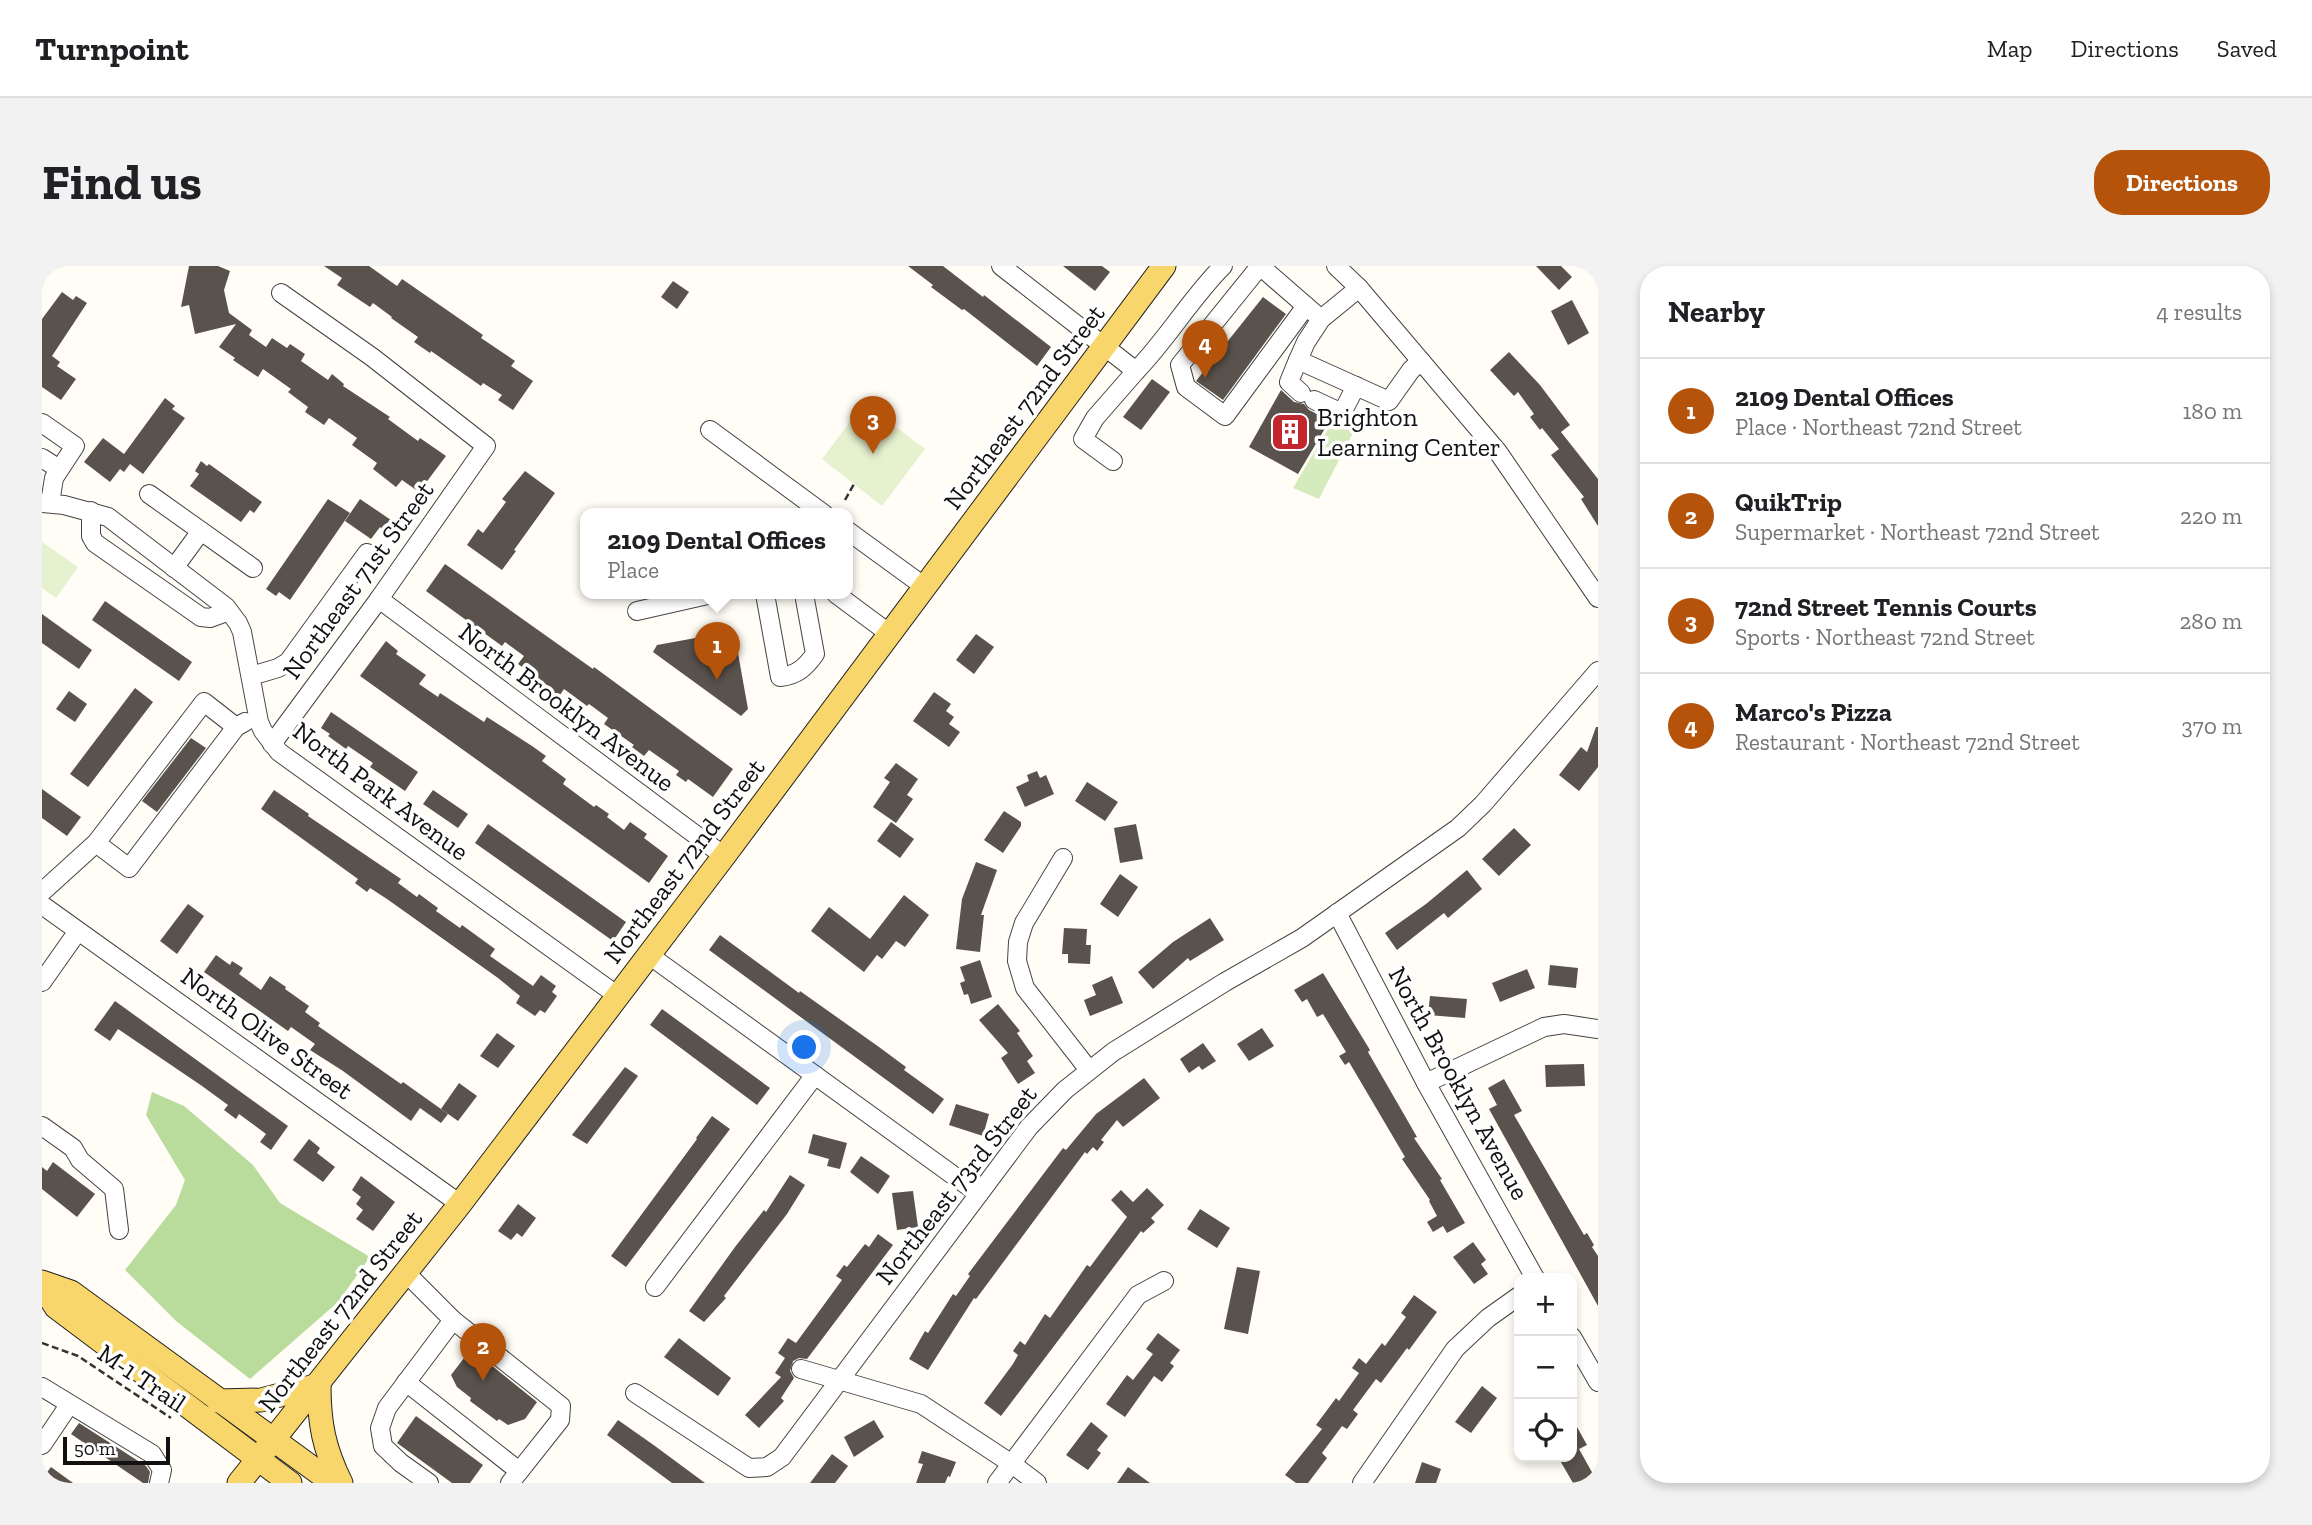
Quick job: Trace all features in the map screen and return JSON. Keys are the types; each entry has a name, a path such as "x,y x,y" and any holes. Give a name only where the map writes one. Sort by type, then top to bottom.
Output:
{"main road":[{"name":"Northeast 72nd Street","path":"239,1483 460,1204 724,856 1164,266"},
{"path":"42,1284 71,1292 333,1483"},
{"path":"42,1284 56,1307 290,1483"},
{"path":"218,1401 261,1400 319,1385 322,1435 330,1461 341,1483"}],"street":[{"path":"1000,266 1136,371"},
{"path":"1112,461 1083,439 1095,418 1157,349 1223,266"},
{"path":"1180,365 1260,266 1321,318"},
{"path":"1336,266 1359,288 1499,452 1598,598"},
{"path":"1356,386 1342,412 1307,396 1289,382 1306,342 1321,318 1359,288"},
{"name":"Northeast 71st Street","path":"272,744 379,599 486,446 372,357 281,293"},
{"path":"1157,349 1180,365 1186,387 1225,416 1306,306"},
{"path":"1298,360 1389,401 1411,370 1421,361"},
{"path":"42,423 75,446 54,478 46,503"},
{"path":"710,430 816,508"},
{"path":"42,458 59,470"},
{"path":"149,494 253,568"},
{"name":"North Park Avenue","path":"46,503 91,511 108,517 229,611 242,632 262,731 286,758 618,996"},
{"path":"91,511 91,536 95,543 201,617 210,618 229,611"},
{"path":"174,568 201,531"},
{"path":"853,535 925,587"},
{"path":"251,676 288,662 367,553"},
{"name":"North Brooklyn Avenue","path":"379,599 724,856"},
{"path":"637,611 690,599"},
{"path":"766,599 780,677 793,676 807,666 815,654 805,599"},
{"path":"843,599 890,634"},
{"name":"Northeast 73rd Street","path":"635,1393 749,1468 767,1467 782,1457 1029,1127 1065,1090 1113,1052 1302,938 1458,828 1483,804 1598,671"},
{"path":"42,892 96,843 204,702 236,727"},
{"path":"96,843 129,867 236,727 257,716"},
{"path":"1063,858 1024,923 1018,942 1017,961 1025,988 1088,1070"},
{"name":"North Olive Street","path":"42,905 460,1204"},
{"name":"North Brooklyn Avenue","path":"1336,914 1532,1273"},
{"path":"42,982 78,931"},
{"path":"649,955 979,1195"},
{"path":"1426,1083 1544,1027 1564,1024 1598,1029"},
{"path":"655,1287 815,1075"},
{"path":"42,1126 73,1148 80,1160 114,1189 119,1230"},
{"path":"406,1273 453,1320 561,1406 560,1420 515,1477 406,1382"},
{"path":"997,1483 1138,1296 1164,1281"},
{"path":"1362,1483 1455,1349 1488,1318 1514,1300"},
{"path":"429,1483 401,1464 383,1446 380,1428 387,1408 453,1320"},
{"path":"1577,1346 1598,1382"},
{"path":"802,1369 921,1404 1037,1483"},
{"path":"42,1387 152,1454 162,1470 159,1483"},
{"path":"42,1445 69,1405"}],"path":[{"path":"845,500 854,484"},
{"name":"M-1 Trail","path":"42,1343 78,1356 174,1420"}],"green space":[{"path":"864,403 925,449 882,506 822,459"},
{"path":"1335,417 1356,427 1319,499 1293,488"},
{"path":"42,542 78,567 56,598 42,588"},
{"path":"152,1092 184,1106 253,1165 280,1203 370,1257 338,1302 250,1379 176,1321 125,1270 176,1205 185,1180 146,1115"}],"building":[{"path":"189,266 218,266 230,271 224,290 229,313 252,330 249,335 266,347 272,338 287,348 290,344 305,354 301,361 328,380 332,374 343,386 390,417 388,419 418,441 420,438 446,456 419,492 402,480 396,487 373,469 377,463 352,445 357,438 329,418 324,425 305,412 308,407 288,392 291,389 263,369 258,377 233,360 235,358 219,347 236,324 195,334 189,305 181,307"},
{"path":"324,266 369,266 397,286 402,279 483,335 481,338 515,361 511,366 533,381 513,410 498,400 502,395 483,383 481,386 414,342 418,337 373,303 370,307 337,285 342,278"},
{"path":"908,266 943,266 1051,347 1037,366 931,287 933,285"},
{"path":"1063,266 1102,266 1110,272 1095,291"},
{"path":"1536,266 1561,266 1572,277 1559,290"},
{"path":"673,281 689,292 677,309 661,297"},
{"path":"62,292 73,300 76,296 87,303 52,356 60,362 57,366 76,379 61,400 42,387 42,319"},
{"path":"1263,297 1286,314 1223,400 1196,381"},
{"path":"1572,300 1589,333 1568,345 1551,311"},
{"path":"1509,352 1540,385 1570,425 1561,432 1598,479 1598,526 1581,499 1584,497 1551,455 1559,449 1530,417 1534,414 1518,392 1514,396 1490,370"},
{"path":"1152,379 1170,392 1141,430 1123,417"},
{"name":"Brighton Learning Center","path":"1281,390 1294,402 1304,404 1309,410 1330,420 1298,474 1249,447"},
{"path":"165,398 175,406 172,409 185,418 143,474 130,464 124,472 120,469 110,482 84,462 103,438 124,454"},
{"path":"201,461 262,502 254,513 250,510 241,522 190,486 199,474 195,471"},
{"path":"525,471 555,493 502,570 467,545 478,529 483,533 506,502 502,499"},
{"path":"328,499 350,513 290,600 279,592 276,596 266,589"},
{"path":"360,499 391,520 384,531 380,527 371,539 345,521"},
{"path":"445,564 593,669 594,667 733,769 713,797 688,779 686,782 676,775 679,771 649,750 644,756 632,747 634,745 604,724 608,718 589,704 587,706 564,689 558,698 545,688 547,685 518,664 524,656 505,642 502,646 426,591"},
{"path":"105,601 192,662 179,681 92,620"},
{"path":"42,614 92,650 79,669 42,643"},
{"path":"734,631 748,709 741,716 653,652 657,645"},
{"path":"976,634 994,647 974,674 956,660"},
{"path":"386,641 398,651 396,654 426,675 419,684 438,697 440,693 484,722 487,717 532,746 546,756 542,761 566,779 563,784 594,807 596,805 609,814 607,817 624,830 630,822 647,834 644,838 668,856 649,883 360,676"},
{"path":"135,688 153,702 88,787 70,774"},
{"path":"69,691 87,704 75,722 56,709"},
{"path":"934,692 951,704 946,711 954,717 949,724 960,732 949,747 913,721"},
{"path":"331,712 418,772 405,791 370,767 373,763 328,736 330,734 321,728"},
{"path":"1596,727 1598,767 1579,791 1559,775 1581,747 1587,752"},
{"path":"191,738 206,748 157,812 142,801"},
{"path":"896,763 918,779 907,795 913,799 896,823 873,807 890,782 884,778"},
{"path":"1037,771 1040,778 1046,775 1054,794 1025,807 1016,787 1029,781 1027,775"},
{"path":"1087,782 1118,802 1105,821 1075,801"},
{"path":"42,789 81,817 67,836 42,818"},
{"path":"274,790 401,879 398,883 438,908 436,911 460,928 462,925 495,949 490,956 533,986 541,975 556,986 552,992 557,996 545,1013 540,1010 535,1016 516,1003 520,996 498,978 387,899 370,888 367,892 355,883 358,879 261,809"},
{"path":"433,790 468,814 458,828 423,804"},
{"path":"1004,811 1021,822 1021,826 1003,853 984,840"},
{"path":"891,822 914,839 900,858 877,841"},
{"path":"488,824 626,922 613,941 475,843"},
{"path":"1136,824 1143,859 1120,863 1114,828"},
{"path":"1514,828 1531,845 1499,876 1482,859"},
{"path":"976,862 997,870 981,915 984,915 980,952 956,949 962,899"},
{"path":"1467,870 1482,889 1448,918 1444,913 1397,950 1385,933"},
{"path":"1120,874 1138,887 1118,917 1100,904"},
{"path":"904,895 929,915 905,947 896,941 882,959 877,955 864,972 811,931 829,907 870,939"},
{"path":"188,904 204,916 177,954 160,941"},
{"path":"1210,918 1224,940 1190,961 1188,958 1153,989 1138,972 1173,942"},
{"path":"1064,928 1087,929 1086,945 1091,945 1090,964 1068,963 1068,954 1062,954"},
{"path":"720,935 906,1067 904,1070 944,1099 933,1114 709,950"},
{"path":"216,955 230,965 232,961 243,968 239,974 261,990 270,976 309,1006 305,1012 320,1023 318,1026 448,1114 441,1123 420,1108 411,1121 310,1050 315,1044 291,1027 288,1031 204,972"},
{"path":"980,960 992,997 971,1004 960,983 965,981 960,967"},
{"path":"1550,965 1578,968 1576,988 1548,985"},
{"path":"1527,969 1535,988 1500,1002 1492,983"},
{"path":"1323,973 1370,1050 1368,1052 1417,1137 1414,1138 1442,1179 1440,1180 1465,1223 1447,1233 1443,1226 1433,1232 1427,1222 1437,1216 1430,1200 1402,1159 1405,1157 1349,1062 1345,1065 1339,1056 1346,1052 1323,1014 1317,1017 1307,999 1302,1002 1294,990"},
{"path":"1112,976 1123,1003 1090,1016 1084,1000 1096,995 1092,985"},
{"path":"1430,996 1467,999 1465,1018 1428,1015"},
{"path":"115,1001 288,1126 271,1150 260,1142 266,1134 239,1114 236,1119 224,1110 228,1105 118,1029 110,1041 94,1030"},
{"path":"998,1004 1020,1031 1017,1033 1033,1056 1027,1061 1035,1073 1018,1084 1001,1058 1008,1053 979,1020"},
{"path":"662,1009 770,1088 757,1105 650,1025"},
{"path":"1262,1028 1274,1046 1249,1061 1237,1044"},
{"path":"497,1033 515,1046 498,1068 480,1056"},
{"path":"1203,1043 1216,1061 1202,1070 1199,1066 1189,1073 1180,1059"},
{"path":"1584,1064 1585,1086 1546,1087 1545,1065"},
{"path":"625,1067 638,1076 587,1144 572,1135"},
{"path":"1144,1078 1160,1098 1123,1127 1117,1120 1101,1140 1104,1142 1097,1151 1093,1147 1087,1154 1085,1152 976,1299 974,1298 928,1370 909,1359 925,1331 928,1333 953,1294 956,1296 970,1276 968,1274 1063,1148 1066,1150 1096,1114"},
{"path":"1504,1079 1522,1111 1514,1115 1584,1235 1587,1233 1594,1245 1592,1247 1598,1256 1598,1306 1489,1109 1497,1105 1488,1088"},
{"path":"459,1083 477,1096 458,1121 441,1109"},
{"path":"956,1104 989,1114 983,1136 949,1125"},
{"path":"712,1116 730,1129 626,1267 611,1256"},
{"path":"813,1134 847,1143 840,1169 827,1166 829,1159 808,1153"},
{"path":"309,1139 320,1148 317,1153 335,1167 323,1182 293,1160"},
{"path":"861,1156 890,1176 878,1194 850,1172"},
{"path":"53,1162 95,1194 77,1217 42,1189 42,1167 47,1171"},
{"path":"790,1175 805,1185 787,1214 724,1296 726,1298 704,1322 689,1311 735,1247 764,1210 766,1212"},
{"path":"361,1176 395,1202 373,1231 356,1219 363,1210 356,1204 361,1197 352,1190"},
{"path":"1147,1188 1164,1205 1151,1218 1155,1222 1143,1233 1141,1231 1001,1416 984,1403 1013,1364 1018,1355 1013,1351 1020,1341 1025,1345 1045,1314 1050,1318 1087,1265 1090,1267 1127,1217 1111,1200 1121,1190 1133,1202"},
{"path":"913,1191 918,1227 897,1230 892,1193"},
{"path":"518,1204 536,1218 522,1237 517,1233 511,1240 498,1231"},
{"path":"1200,1209 1230,1228 1217,1248 1187,1229"},
{"path":"878,1234 893,1245 807,1359 799,1358 793,1361 790,1371 794,1378 781,1398 784,1401 759,1428 745,1415 781,1377 775,1373 785,1358 778,1353 788,1338 796,1343 842,1280 836,1276 844,1265 847,1267 865,1244 869,1247"},
{"path":"1473,1242 1486,1260 1481,1264 1488,1274 1474,1284 1453,1257"},
{"path":"1237,1267 1260,1271 1248,1334 1224,1329"},
{"path":"1414,1295 1437,1312 1381,1383 1376,1379 1353,1410 1358,1414 1347,1429 1342,1426 1322,1453 1327,1458 1308,1483 1296,1483 1285,1475 1322,1429 1316,1425 1336,1398 1339,1401 1359,1373 1352,1368 1359,1358 1366,1364 1382,1343 1385,1346 1406,1317 1401,1313"},
{"path":"1158,1333 1180,1350 1170,1363 1174,1366 1162,1382 1154,1376 1125,1417 1106,1404 1127,1375 1133,1380 1153,1354 1146,1349"},
{"path":"679,1338 731,1378 718,1396 664,1357"},
{"path":"471,1349 537,1402 525,1419 508,1425 499,1419 497,1421 470,1401 471,1398 457,1387 451,1375"},
{"path":"1482,1386 1497,1398 1471,1433 1455,1422"},
{"path":"416,1416 483,1465 470,1483 452,1483 397,1443"},
{"path":"618,1420 705,1483 672,1483 607,1435"},
{"path":"874,1420 884,1437 854,1457 844,1437"},
{"path":"1091,1422 1108,1436 1097,1450 1101,1453 1088,1470 1066,1455"},
{"path":"79,1423 146,1466 150,1472 148,1483 143,1483 71,1434"},
{"path":"1577,1427 1587,1445 1579,1449 1598,1483 1573,1483 1561,1462 1577,1462"},
{"path":"922,1451 956,1462 945,1483 916,1483 923,1464 918,1463"},
{"path":"832,1454 848,1466 835,1483 810,1483"},
{"path":"1422,1462 1441,1469 1436,1483 1415,1483"},
{"path":"51,1467 73,1483 42,1483"},
{"path":"1128,1467 1150,1483 1117,1483"}],"place":[{"name":"Marco's Pizza","path":"1205,378"},
{"name":"Brighton Learning Center","path":"1290,432"},
{"name":"72nd Street Tennis Courts","path":"873,454"},
{"name":"2109 Dental Offices","path":"717,680"},
{"name":"QuikTrip","path":"483,1381"}]}
